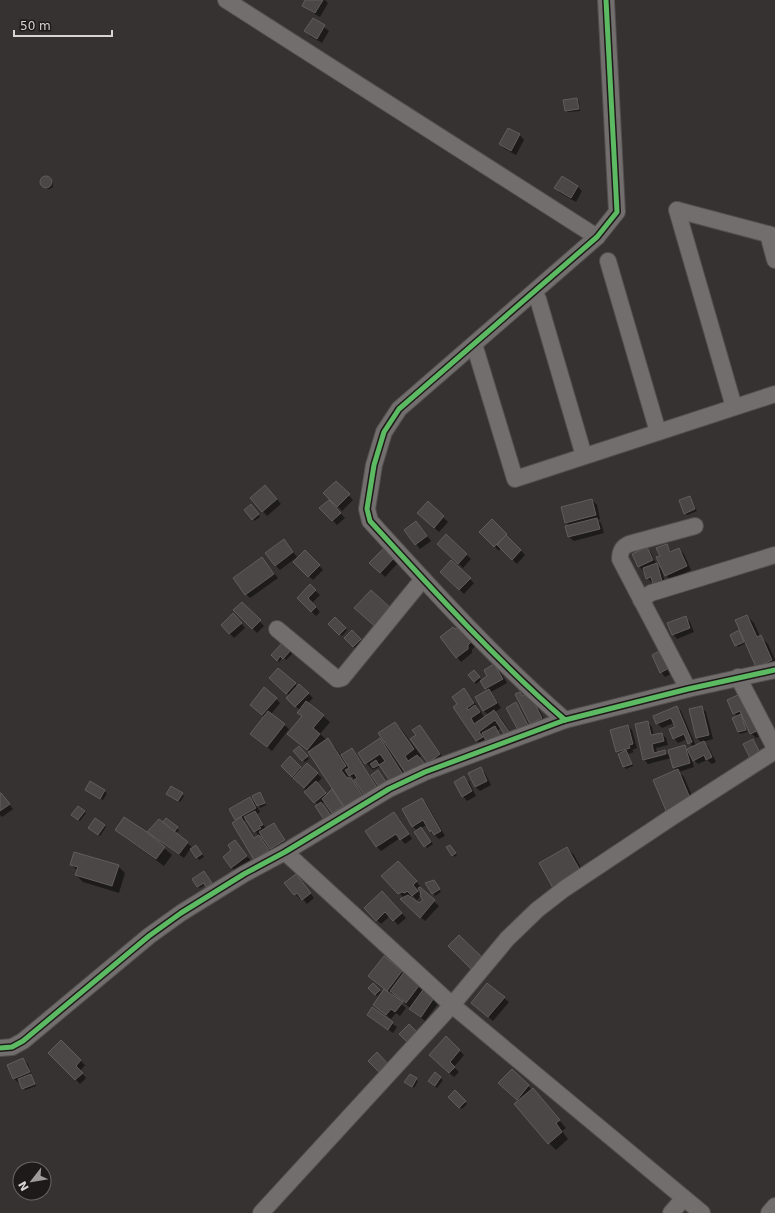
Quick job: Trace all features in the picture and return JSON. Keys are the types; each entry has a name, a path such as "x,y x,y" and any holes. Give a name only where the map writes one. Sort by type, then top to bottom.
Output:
{"street":[{"path":"226,0 597,237"},
{"path":"565,720 533,692 423,579 370,521 367,509 374,465 384,432 399,409 597,237 618,212 606,0"},
{"path":"734,407 677,210 772,235 775,260"},
{"path":"608,261 658,432"},
{"path":"538,299 584,456"},
{"path":"474,344 515,479 775,394"},
{"path":"688,689 620,559 620,551 624,546 629,544 695,526"},
{"path":"641,600 651,593 775,555"},
{"path":"277,629 337,679 339,679 423,579"},
{"path":"0,1048 12,1047 23,1041 149,936 181,913 244,874 285,852 389,789 425,772 565,720 738,677 775,670"},
{"path":"262,1213 452,1005 507,939 543,906 564,889 775,749 738,677"},
{"path":"285,852 452,1005 702,1213"},
{"path":"671,1213 684,1198"},
{"path":"769,1213 775,1206"}],"building":[{"path":"305,0 323,0 315,13 302,6"},
{"path":"313,18 325,25 317,39 304,31"},
{"path":"577,98 579,109 565,111 563,100"},
{"path":"508,128 520,134 511,151 499,144"},
{"path":"44,176 48,176 52,182 48,188 44,188 40,184 40,180"},
{"path":"562,176 578,186 571,198 554,188"},
{"path":"336,481 350,494 337,507 323,493"},
{"path":"265,485 277,499 262,512 250,498"},
{"path":"690,496 695,509 684,514 679,500"},
{"path":"592,499 596,515 565,523 561,507"},
{"path":"329,500 341,513 332,521 319,508"},
{"path":"428,501 444,516 434,528 417,513"},
{"path":"251,504 259,514 252,520 244,510"},
{"path":"597,518 600,529 568,537 565,526"},
{"path":"492,519 507,534 494,547 479,532"},
{"path":"416,521 427,536 415,545 404,530"},
{"path":"446,534 467,554 458,564 437,544"},
{"path":"506,535 521,550 512,560 497,545"},
{"path":"284,539 293,552 275,566 265,553"},
{"path":"667,544 670,552 679,548 687,566 665,576 656,557 660,556 656,548"},
{"path":"647,547 653,560 638,567 632,554"},
{"path":"384,548 394,558 380,573 369,563"},
{"path":"305,550 320,565 308,577 293,562"},
{"path":"262,557 274,574 245,595 233,578"},
{"path":"451,560 471,578 459,590 440,572"},
{"path":"657,563 662,581 653,584 651,577 646,579 643,568"},
{"path":"310,584 316,590 308,598 316,607 311,612 297,598"},
{"path":"371,590 394,611 378,629 354,608"},
{"path":"242,602 261,620 252,629 233,610"},
{"path":"233,613 242,623 229,634 221,625"},
{"path":"747,615 757,637 761,635 772,660 756,667 735,620"},
{"path":"686,616 690,628 672,635 667,623"},
{"path":"335,617 346,628 339,635 328,624"},
{"path":"453,627 455,629 459,627 473,640 468,645 468,649 456,658 440,637"},
{"path":"352,630 361,639 353,647 344,638"},
{"path":"739,630 744,642 735,646 730,635"},
{"path":"283,642 291,650 283,659 280,656 277,661 271,655"},
{"path":"663,649 671,667 660,673 652,655"},
{"path":"494,664 503,679 485,689 480,681 487,676 484,670"},
{"path":"278,668 296,683 286,694 269,678"},
{"path":"474,670 480,677 474,682 468,675"},
{"path":"299,684 309,693 295,707 286,698"},
{"path":"264,687 277,698 262,715 250,705"},
{"path":"464,688 474,703 467,708 468,710 475,705 480,712 471,718 474,724 494,710 510,733 505,735 495,720 479,732 483,737 476,741 453,707 457,704 452,697"},
{"path":"489,689 497,703 483,711 475,697"},
{"path":"520,692 522,696 529,692 542,718 530,724 515,694"},
{"path":"742,693 759,730 750,734 740,711 733,714 727,700"},
{"path":"306,701 324,715 313,728 320,734 307,750 287,734 302,716 297,713"},
{"path":"516,702 528,725 518,730 506,708"},
{"path":"677,706 692,742 688,744 684,734 673,739 669,729 675,727 671,718 656,724 653,716"},
{"path":"702,706 709,735 696,738 689,709"},
{"path":"268,711 285,724 267,747 250,734"},
{"path":"741,714 746,730 738,732 732,718"},
{"path":"648,721 651,735 662,733 664,741 652,744 654,753 665,750 666,754 643,760 635,724"},
{"path":"395,722 414,749 405,756 408,761 417,755 424,763 407,775 378,733"},
{"path":"420,725 440,754 428,763 410,739 416,735 412,730"},
{"path":"628,725 633,744 629,745 630,748 616,752 610,730"},
{"path":"495,726 500,736 487,743 482,733"},
{"path":"328,738 346,766 341,770 347,778 351,778 363,796 345,808 308,752"},
{"path":"380,738 404,776 392,784 379,765 385,761 380,754 365,764 358,753"},
{"path":"753,739 760,753 750,758 743,744"},
{"path":"704,741 712,757 706,760 704,755 693,761 687,749"},
{"path":"685,745 690,763 673,768 668,750"},
{"path":"299,746 308,756 302,761 293,751"},
{"path":"352,748 377,788 364,795 354,780 357,778 354,773 349,776 345,770 349,768 341,755"},
{"path":"626,750 632,764 623,767 618,754"},
{"path":"290,756 301,767 292,777 281,766"},
{"path":"376,760 379,765 373,768 370,764"},
{"path":"307,763 318,773 304,788 293,778"},
{"path":"481,767 487,781 475,787 468,773"},
{"path":"678,769 692,803 667,813 653,780"},
{"path":"378,770 388,785 381,790 371,775"},
{"path":"464,776 472,791 462,797 454,782"},
{"path":"90,781 105,790 100,799 85,790"},
{"path":"316,781 326,793 314,803 304,792"},
{"path":"171,786 183,793 178,801 166,794"},
{"path":"332,789 343,806 332,813 322,799"},
{"path":"260,792 265,803 257,806 252,796"},
{"path":"0,793 10,804 0,811"},
{"path":"250,797 256,808 235,820 229,809"},
{"path":"422,798 441,831 434,835 431,830 430,832 423,820 412,827 402,809"},
{"path":"321,802 331,816 325,821 315,806"},
{"path":"78,806 85,811 78,820 71,815"},
{"path":"255,811 263,825 259,826 261,828 254,832 244,817"},
{"path":"394,812 409,834 400,840 396,834 376,847 365,831"},
{"path":"124,817 147,832 165,847 156,859 115,830"},
{"path":"241,817 254,838 259,835 269,850 254,860 232,823"},
{"path":"95,818 105,825 98,835 88,828"},
{"path":"166,818 178,827 174,832 163,822"},
{"path":"159,819 188,842 179,854 147,832"},
{"path":"274,823 285,840 270,849 259,832"},
{"path":"421,827 431,842 424,847 414,832"},
{"path":"235,840 247,856 231,868 223,857 231,850 228,845"},
{"path":"196,845 202,854 196,858 190,849"},
{"path":"450,845 456,853 452,856 446,847"},
{"path":"567,847 581,872 553,888 539,863"},
{"path":"74,852 119,865 112,886 75,875 78,867 70,865"},
{"path":"398,861 417,881 413,885 418,891 412,896 407,891 405,893 402,892 398,894 381,876"},
{"path":"204,871 212,883 206,887 204,883 197,887 192,879"},
{"path":"296,874 311,893 302,900 297,893 294,895 284,883"},
{"path":"434,880 440,889 432,894 425,883"},
{"path":"420,887 435,900 420,918 400,899 408,895 419,903 423,900 420,896 421,892 418,888"},
{"path":"382,891 402,913 393,921 385,912 376,921 364,908"},
{"path":"459,935 484,959 473,971 448,946"},
{"path":"384,956 402,971 387,991 368,976"},
{"path":"405,971 421,983 406,1003 390,991"},
{"path":"373,983 380,990 375,995 368,988"},
{"path":"487,983 505,997 488,1017 471,1003"},
{"path":"425,987 436,995 421,1017 409,1009"},
{"path":"384,989 403,1002 395,1012 391,1009 386,1015 373,1005"},
{"path":"372,1007 393,1022 388,1030 367,1015"},
{"path":"409,1024 419,1034 409,1044 399,1034"},
{"path":"446,1036 460,1050 450,1062 455,1067 449,1073 429,1055"},
{"path":"61,1040 81,1060 76,1066 83,1073 75,1080 48,1053"},
{"path":"377,1052 388,1064 379,1072 368,1061"},
{"path":"23,1058 30,1072 13,1079 7,1065"},
{"path":"512,1069 529,1085 517,1100 498,1083"},
{"path":"435,1072 441,1077 435,1086 428,1081"},
{"path":"31,1074 35,1084 22,1089 18,1079"},
{"path":"410,1074 417,1078 412,1087 404,1082"},
{"path":"533,1088 560,1120 556,1123 562,1132 548,1144 514,1104"},
{"path":"455,1090 466,1101 459,1108 448,1097"}],"cycle path":[{"path":"565,720 489,649 441,598 370,521 367,509 374,465 384,432 399,409 597,237 617,212 606,0"},
{"path":"0,1048 12,1047 23,1041 149,936 181,913 244,874 285,852 389,789 425,772 565,720 688,689 775,670"}]}
